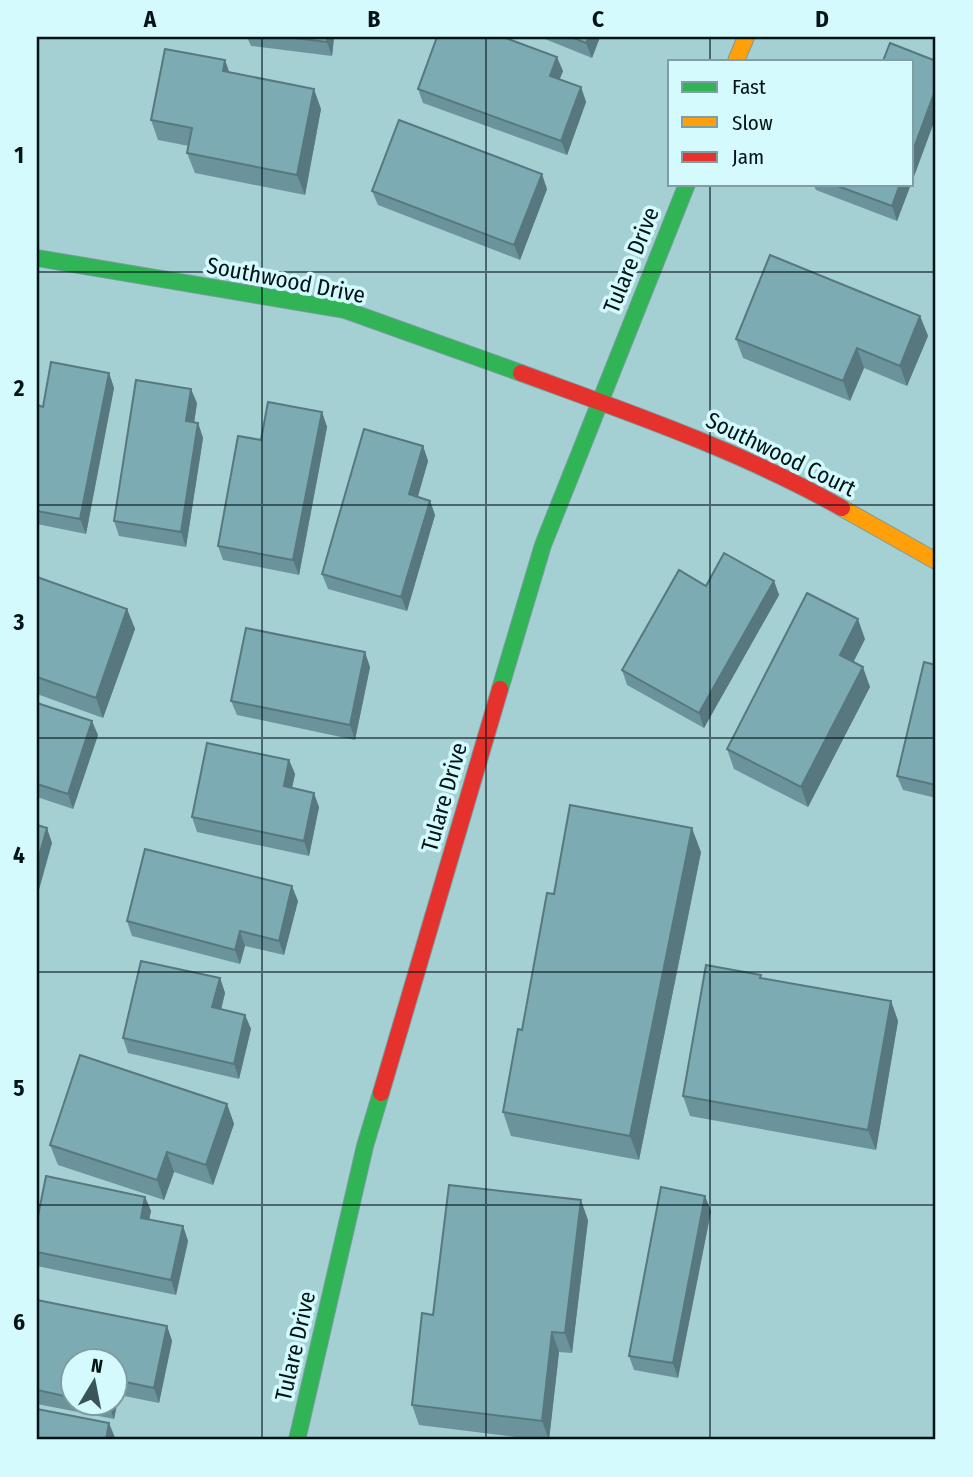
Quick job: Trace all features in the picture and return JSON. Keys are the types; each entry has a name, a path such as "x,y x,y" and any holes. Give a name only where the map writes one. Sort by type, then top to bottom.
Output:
{"street":[{"path":"736,60 746,37"},
{"name":"Tulare Drive","path":"297,1440 369,1133 543,545 686,186"},
{"name":"Southwood Drive","path":"37,258 345,310 598,402"},
{"name":"Southwood Court","path":"598,402 686,433 817,494 936,561"}],"building":[{"path":"287,37 327,37 327,42"},
{"path":"437,37 503,37 557,57 550,76 581,87 561,141 418,89"},
{"path":"571,37 589,37 586,43"},
{"path":"890,43 936,61 936,88 914,148 914,60 883,60"},
{"path":"165,49 225,60 223,71 314,89 297,175 187,153 192,128 151,120"},
{"path":"399,120 542,174 514,245 372,191"},
{"path":"837,186 899,186 892,206"},
{"path":"770,255 920,316 900,366 857,348 843,381 736,339"},
{"path":"51,362 109,373 80,519 37,511 37,405 43,407"},
{"path":"136,380 191,389 186,421 198,423 181,532 114,521"},
{"path":"268,402 322,412 293,560 218,546 238,436 261,440"},
{"path":"364,429 423,446 409,494 430,501 401,597 322,574"},
{"path":"724,553 774,581 699,713 622,670 679,570 706,586"},
{"path":"37,577 127,609 96,698 37,677"},
{"path":"807,593 858,619 840,655 863,667 801,787 727,749"},
{"path":"246,628 365,652 350,725 231,701"},
{"path":"924,662 936,665 936,785 897,776"},
{"path":"37,703 92,721 68,794 37,784"},
{"path":"207,743 289,760 284,786 314,793 304,841 192,817"},
{"path":"570,805 692,828 630,1136 503,1112 518,1029 522,1030 547,893 554,894"},
{"path":"37,825 47,828 37,863"},
{"path":"145,849 292,886 279,941 240,931 235,950 127,921"},
{"path":"141,961 220,978 212,1007 245,1015 234,1064 123,1038"},
{"path":"706,965 761,975 760,978 891,1001 868,1130 683,1096"},
{"path":"80,1055 227,1104 206,1165 167,1152 157,1180 50,1145"},
{"path":"46,1176 145,1197 141,1218 183,1226 171,1280 37,1252 37,1221"},
{"path":"449,1185 581,1200 565,1333 552,1332 542,1421 412,1405 422,1313 433,1315"},
{"path":"661,1187 705,1196 673,1363 629,1356"},
{"path":"37,1300 167,1326 154,1388 130,1383 130,1348 60,1348 60,1395 37,1390"},
{"path":"37,1409 60,1413 60,1418 83,1418 109,1423 106,1440 37,1440"}],"traffic: fast":[{"path":"500,689 543,545 686,186"},
{"path":"37,258 345,310 521,373"},
{"path":"297,1440 365,1146 381,1093"}],"traffic: slow":[{"path":"736,60 746,37"},
{"path":"842,508 936,561"}],"traffic: jam":[{"path":"521,373 725,451 765,468 842,508"},
{"path":"381,1093 500,689"}]}
